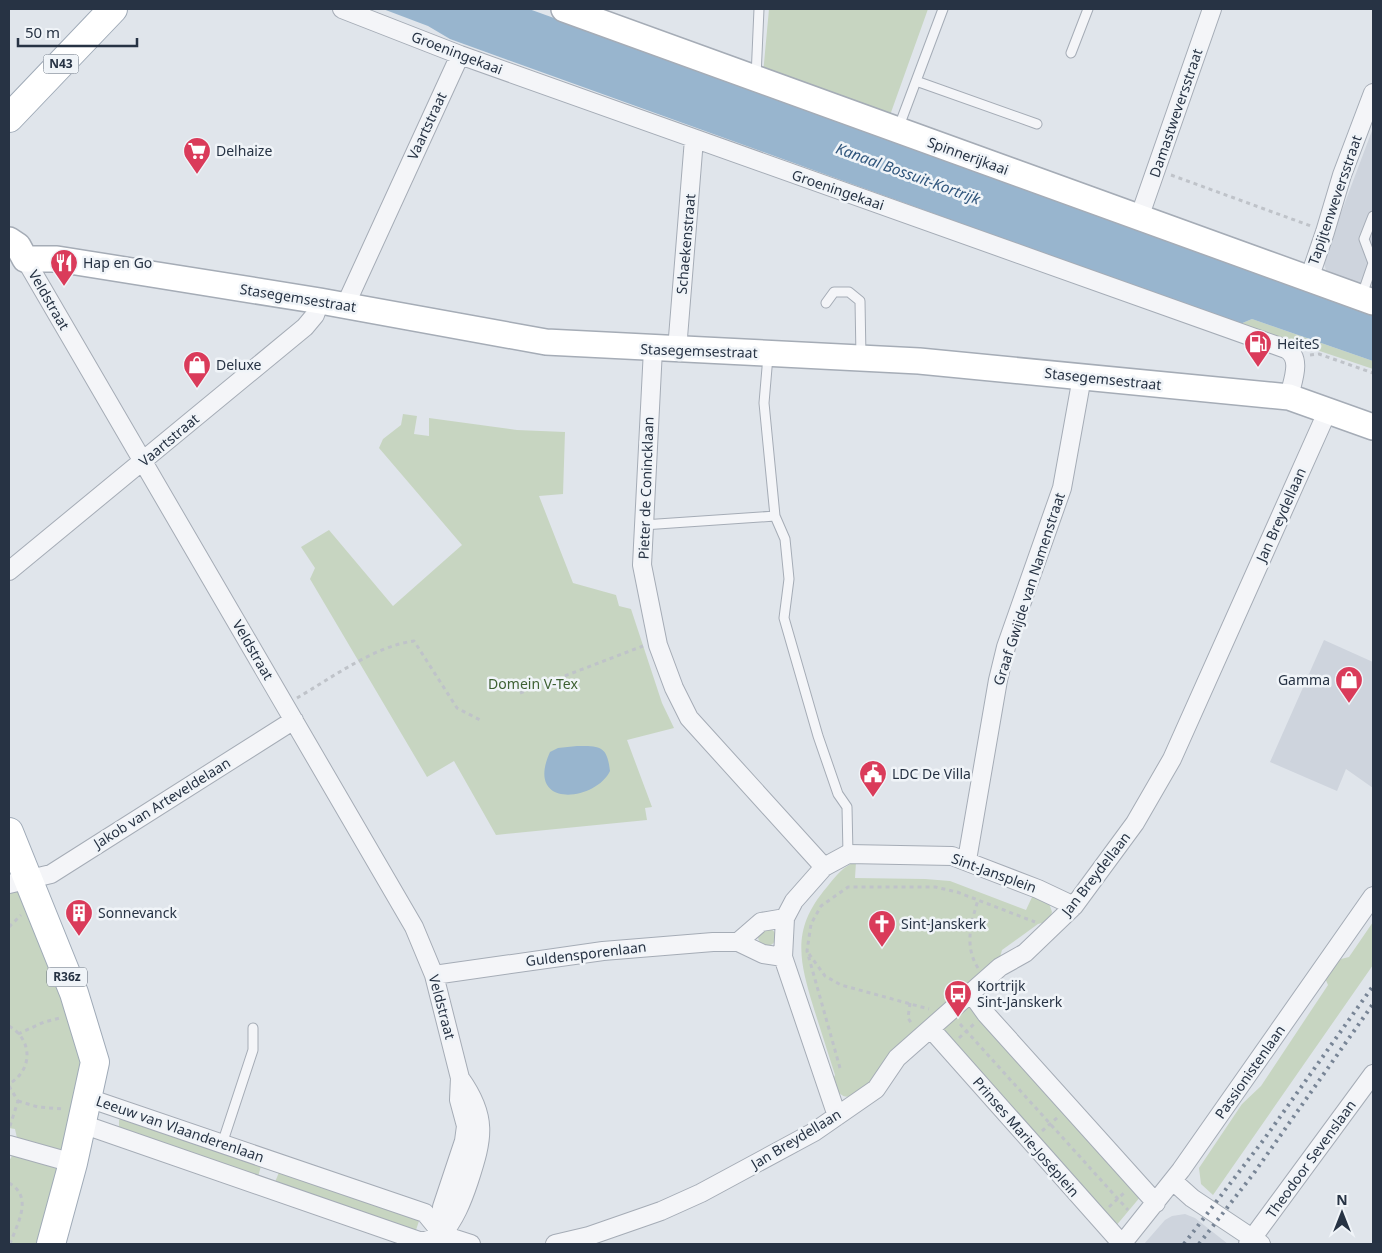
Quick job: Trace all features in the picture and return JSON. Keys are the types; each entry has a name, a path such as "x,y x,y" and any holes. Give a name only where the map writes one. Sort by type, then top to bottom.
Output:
{"main road":[{"name":"N43","path":"9,118 114,9"},
{"name":"R36z","path":"9,832 18,882 80,1014 95,1062 73,1163 51,1244"}],"street":[{"name":"Groeningekaai","path":"342,9 460,55 1286,349 1294,356"},
{"name":"Spinnerijkaai","path":"564,9 1367,300"},
{"name":"Damastweversstraat","path":"1139,218 1212,9"},
{"name":"Vaartstraat","path":"345,306 460,55"},
{"name":"Tapijtenweversstraat","path":"1308,279 1326,232 1342,174 1373,93"},
{"name":"Schaekenstraat","path":"665,350 694,139"},
{"name":"Veldstraat","path":"9,240 18,246 414,927 434,975 460,1078 460,1100 473,1125 464,1142 442,1207 440,1241"},
{"name":"Stasegemsestraat","path":"25,259 57,260 320,301 546,342 665,350 861,358 1289,397 1373,427"},
{"name":"Vaartstraat","path":"9,572 305,327 315,315 320,301"},
{"name":"Pieter de Conincklaan","path":"665,350 643,525 642,565 658,644 674,688 689,718 824,866"},
{"path":"1289,397 1295,368 1294,356"},
{"name":"Graaf Gwijde van Namenstraat","path":"967,860 998,680 1006,647 1062,488 1082,377"},
{"name":"Jan Breydellaan","path":"555,1244 621,1226 702,1193 814,1132 876,1089 897,1058 939,1018 1000,967 1025,952 1074,906 1135,823 1172,759 1328,410"},
{"name":"Jakob van Arteveldelaan","path":"18,882 50,874 294,720"},
{"name":"Sint-Jansplein","path":"824,866 848,854 944,855 967,860 1057,897 1074,906"},
{"path":"824,866 794,901 785,918 783,956 837,1116"},
{"name":"Passionistenlaan","path":"1122,1244 1173,1181 1373,896"},
{"path":"738,942 762,922 785,918"},
{"name":"Guldensporenlaan","path":"434,975 637,947 738,942 763,954 783,956"},
{"path":"971,993 986,1014 1156,1203"},
{"name":"Prinses Marie-Joséplein","path":"939,1018 948,1048 1122,1244"},
{"name":"Theodoor Sevenslaan","path":"1254,1242 1373,1074"},
{"name":"Leeuw van Vlaanderenlaan","path":"85,1111 222,1144 425,1214 440,1241 422,1242 264,1187 85,1111"},
{"path":"9,1145 73,1163"},
{"name":"Leeuw van Vlaanderenlaan","path":"264,1187 272,1160"},
{"path":"1173,1181 1192,1198 1254,1242"},
{"path":"440,1241 471,1244"}],"lane":[{"path":"758,79 760,9"},
{"path":"898,129 943,9"},
{"path":"1071,52 1088,9"},
{"path":"916,81 1037,124"},
{"path":"1367,300 1372,263 1364,239 1373,216"},
{"path":"826,303 834,292 849,292 860,301 861,358"},
{"path":"768,354 764,403 774,516 785,540 789,579 784,618 818,736 838,794 847,807 848,854"},
{"path":"643,525 774,516"},
{"path":"222,1144 253,1050 253,1028"}],"path":[{"path":"1156,170 1326,232"},
{"path":"1294,356 1319,354 1373,373"},
{"path":"285,705 363,660 400,643 414,641 457,708 482,721"},
{"path":"520,693 640,646 658,644"},
{"path":"841,1073 807,952 811,924 821,906 848,887 935,887 978,900 1037,923"},
{"path":"1030,928 1037,923 1057,897"},
{"path":"978,900 969,941 973,958 981,972"},
{"path":"807,952 825,976 841,984 931,1009 939,1018 967,1031 1140,1222"},
{"path":"18,1034 44,1022 80,1014"},
{"path":"948,1048 986,1014"},
{"path":"9,1026 18,1034 26,1046 26,1065 22,1073 9,1085 18,1101 38,1106 85,1111"},
{"path":"9,1129 18,1101"},
{"path":"1030,1142 1069,1106"},
{"path":"1097,1218 1136,1182"},
{"path":"9,1183 17,1188 23,1205 19,1224 10,1244"}],"shaded area":[{"path":"1373,128 1373,294 1334,280 1326,270 1323,261"},
{"path":"1324,640 1373,662 1373,788 1346,769 1337,791 1270,762"},
{"path":"1185,1214 1195,1218 1228,1244 1144,1244 1165,1220 1172,1216"}],"green space":[{"path":"769,9 928,9 889,118 763,74"},
{"path":"1252,319 1373,361 1373,369 1240,324"},
{"name":"Domein V-Tex","path":"403,414 417,416 414,434 429,436 429,418 517,430 565,432 563,494 539,496 573,583 616,595 619,606 631,609 662,703 674,728 627,740 652,807 645,808 647,820 496,835 454,761 427,777 310,579 315,568 301,547 329,530 393,606 462,545 379,448 383,439 401,425"},
{"path":"9,851 87,1056 48,1244 9,1244 9,1160 17,1138 15,1129 9,1128"},
{"path":"856,862 855,878 950,881 1026,910 1033,895 1049,903 1052,912 1049,921 1038,924 1002,950 1000,957 871,1082 854,1095 845,1096 836,1089 832,1081 835,1075 809,991 802,960 801,945 803,931 815,902 840,872"},
{"path":"1373,922 1373,965 1213,1195 1201,1184 1199,1168 1242,1104 1261,1086 1328,985 1325,978 1341,959 1349,957"},
{"path":"763,928 771,928 776,933 774,944 763,946 758,941 758,933"},
{"path":"968,1007 971,1007 1141,1196 1115,1227 942,1030 943,1027"},
{"path":"122,1117 261,1166 258,1177 119,1133 119,1120"},
{"path":"280,1170 420,1218 415,1233 275,1182"}],"water":[{"name":"Kanaal Bossuit-Kortrijk","path":"383,9 529,9 1373,313 1373,361 1252,319 1240,324 450,39 428,26"},
{"path":"577,746 597,747 605,752 610,771 602,781 591,789 578,794 565,795 554,791 546,783 544,770 550,752 558,748"}],"railway":[{"path":"1184,1244 1265,1138 1373,986"},
{"path":"1199,1244 1254,1173 1373,1004"}],"place":[{"name":"Delhaize","path":"197,175"},
{"name":"Hap en Go","path":"64,287"},
{"name":"HeiteS","path":"1258,368"},
{"name":"Deluxe","path":"197,389"},
{"name":"Gamma","path":"1349,704"},
{"name":"LDC De Villa","path":"873,798"},
{"name":"Sonnevanck","path":"79,937"},
{"name":"Sint-Janskerk","path":"882,948"},
{"name":"Kortrijk Sint-Janskerk","path":"958,1018"}]}
